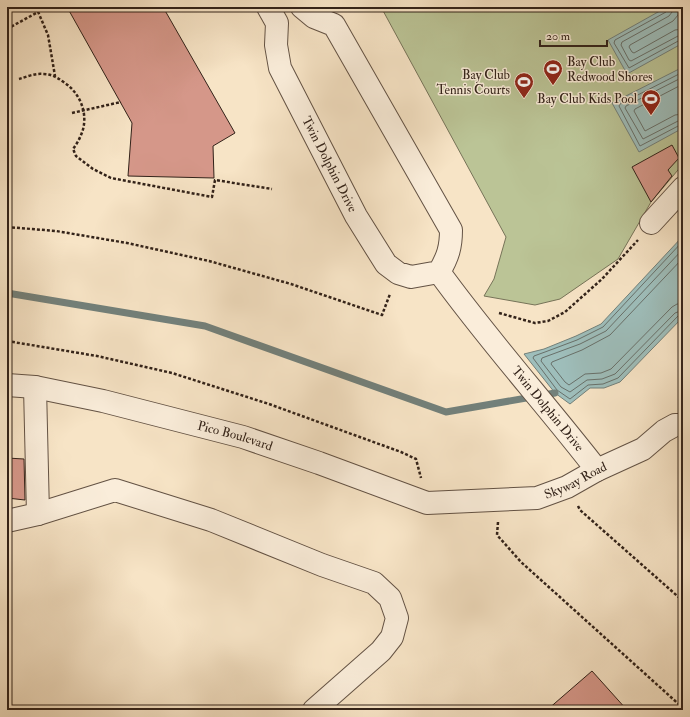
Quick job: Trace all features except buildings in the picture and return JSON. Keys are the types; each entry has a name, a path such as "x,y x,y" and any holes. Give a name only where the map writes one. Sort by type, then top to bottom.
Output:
{"street":[{"name":"Twin Dolphin Drive","path":"268,7 277,23 276,45 280,68 356,216 386,264 398,273"},
{"path":"302,7 314,17 334,25 451,230 451,244 446,260 439,272 411,277 398,273"},
{"path":"652,223 683,188"},
{"name":"Twin Dolphin Drive","path":"439,272 494,343 597,470"},
{"name":"Pico Boulevard","path":"7,385 35,387 103,401 243,437 427,503 457,502"},
{"path":"35,387 38,514"},
{"name":"Skyway Road","path":"457,502 537,498 567,487 597,470 643,448 664,431 675,425 683,425"},
{"path":"7,521 38,514 115,490 211,520 322,565 374,583 390,598 397,618 392,637 381,651 314,710"}],"path":[{"path":"36,7 48,35 56,76"},
{"path":"7,29 38,12"},
{"path":"19,79 42,74 56,76 70,87 81,100 84,110 82,135 73,149 76,156 93,169 111,178 212,198 215,180 272,189"},
{"path":"72,113 122,102"},
{"path":"465,306 535,323 548,321 565,312 602,279 652,223"},
{"path":"7,227 56,230 127,243 209,262 291,284 382,315 398,273"},
{"path":"7,342 97,356 172,373 269,404 401,452 416,458 427,503"},
{"path":"567,487 580,510 683,601"},
{"path":"500,500 497,535 521,562 683,708"}],"green space":[{"name":"Bay Club Redwood Shores","path":"381,7 683,7 683,164 651,202 618,259 560,299 535,305 484,296 494,279 506,237"}],"water":[{"path":"667,7 680,7 683,12 683,43 627,74 608,40"},
{"name":"Bay Club Kids Pool","path":"683,67 683,128 639,152 612,103"},
{"path":"683,236 683,317 620,382 604,388 590,388 570,404 555,393 524,354 544,349 601,324"}],"waterway":[{"path":"7,293 205,326 446,412 555,393"}],"place":[{"name":"Bay Club Redwood Shores","path":"553,86"},
{"name":"Bay Club Tennis Courts","path":"524,99"},
{"name":"Bay Club Kids Pool","path":"651,116"}]}
